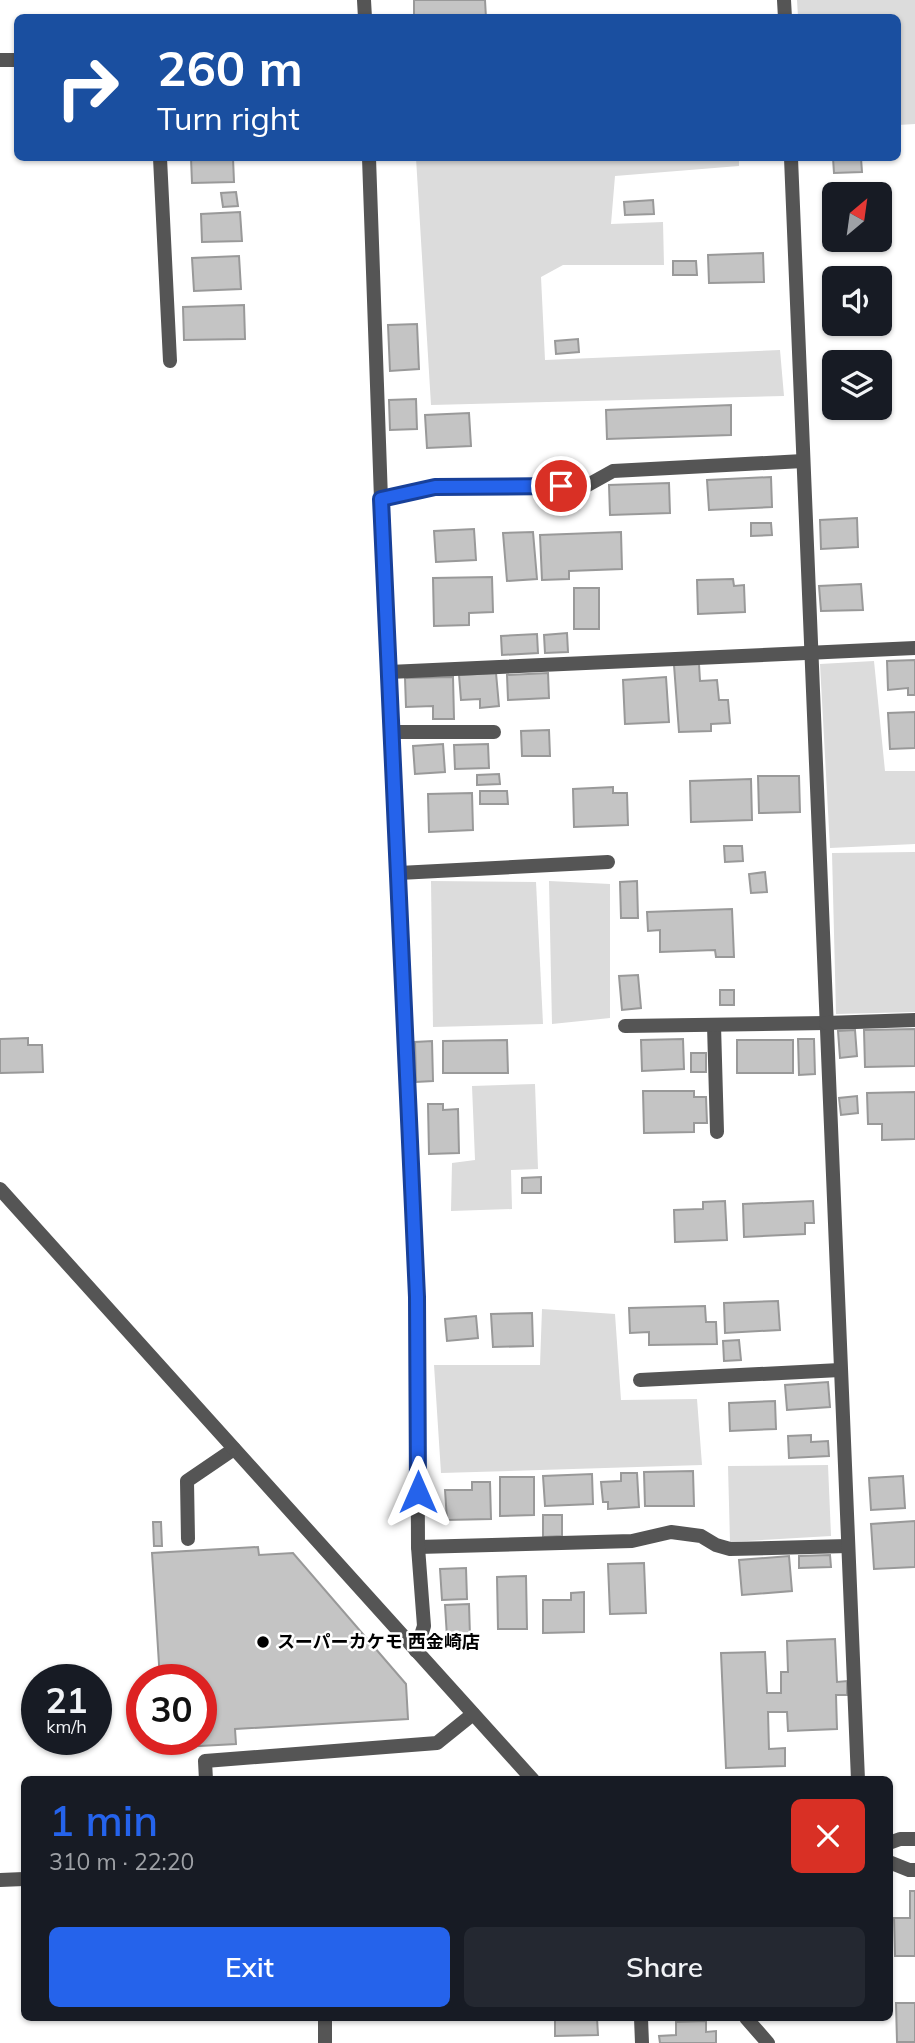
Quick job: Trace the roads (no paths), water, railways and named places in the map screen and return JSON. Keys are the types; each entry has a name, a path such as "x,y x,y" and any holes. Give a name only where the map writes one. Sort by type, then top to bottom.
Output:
{"street":[{"path":"160,161 170,361"},
{"path":"369,161 381,499 417,1297 418,1548 424,1626 416,1651"},
{"path":"791,161 858,1776"},
{"path":"381,499 435,487 586,486 612,471 803,461"},
{"path":"389,672 915,648"},
{"path":"392,732 494,732"},
{"path":"399,873 608,863"},
{"path":"625,1026 915,1020"},
{"path":"714,1025 717,1132"},
{"path":"3,1198 529,1776"},
{"path":"640,1380 840,1370"},
{"path":"188,1539 187,1481 234,1449"},
{"path":"418,1548 632,1541 671,1532 701,1536 730,1549 848,1546"},
{"path":"206,1776 205,1761 437,1743 473,1714"},
{"path":"893,1842 915,1839"},
{"path":"893,1864 915,1870"},
{"path":"0,1880 21,1879"},
{"path":"324,2021 325,2043"},
{"path":"641,2021 642,2043"},
{"path":"749,2021 768,2043"}],"place":[{"name":"スーパーカケモ 西金崎店","path":"263,1642"}]}
